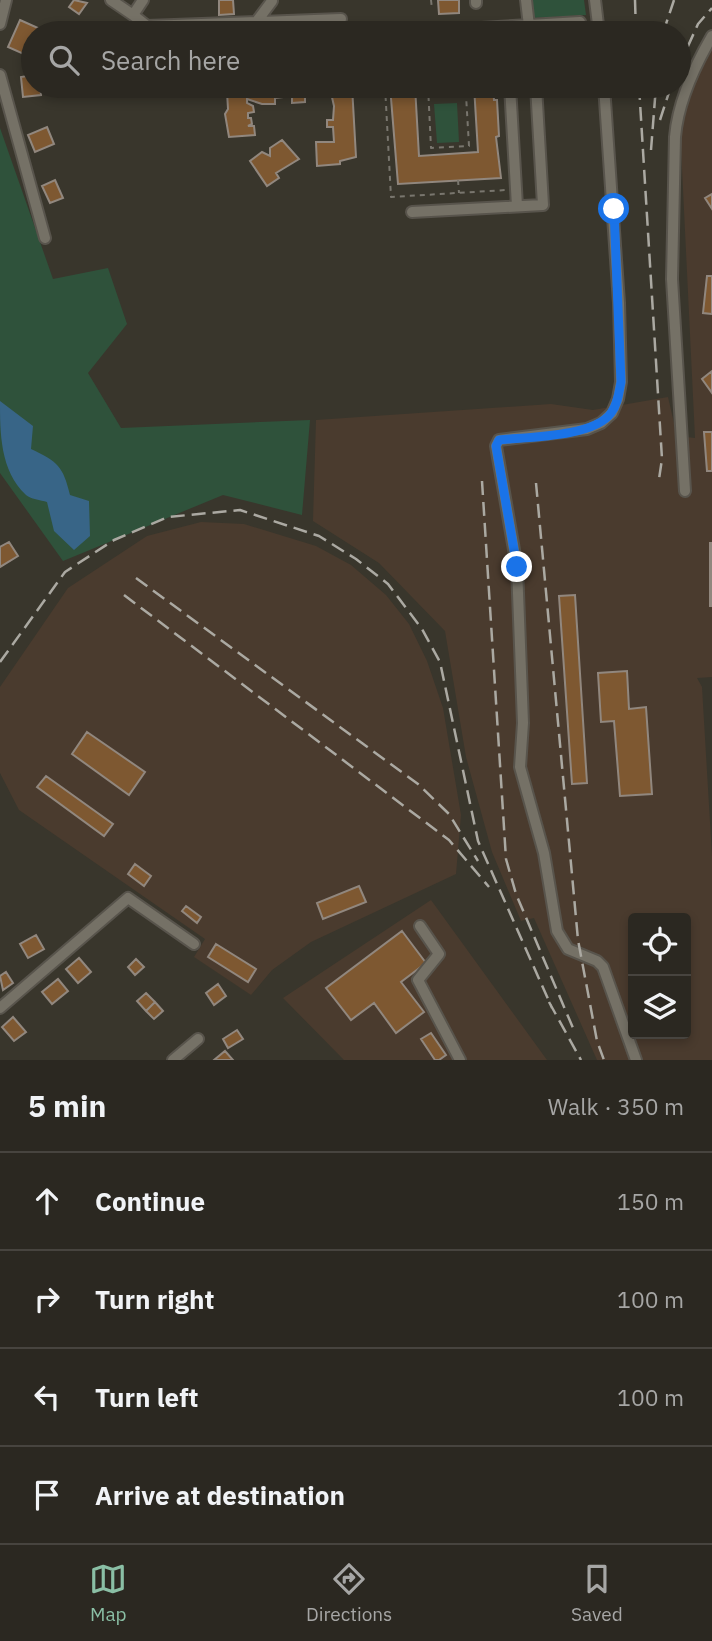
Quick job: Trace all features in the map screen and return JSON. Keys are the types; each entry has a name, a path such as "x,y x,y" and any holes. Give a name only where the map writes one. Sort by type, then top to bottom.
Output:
{"street":[{"path":"0,23 6,0"},
{"path":"111,0 141,21"},
{"path":"133,15 143,0"},
{"path":"526,0 530,21"},
{"path":"595,0 597,21"},
{"path":"258,21 272,1"},
{"path":"285,21 341,19"},
{"path":"691,78 712,36"},
{"path":"0,75 45,238"},
{"path":"511,98 517,206"},
{"path":"412,212 542,205 537,98"},
{"path":"605,98 619,303 621,382 618,399 611,413 601,423 587,429 499,440 496,446 517,567 523,723 520,767 544,853 557,931 568,949 597,961 603,967 635,1060"},
{"path":"684,98 677,117 675,136 673,279 685,491"},
{"path":"0,1007 128,898 194,944"},
{"path":"420,926 439,954 418,980 460,1060"},
{"path":"173,1060 198,1039"}],"path":[{"path":"431,0 432,9"},
{"path":"385,98 391,197 516,190"},
{"path":"428,98 431,148 469,146 466,98"},
{"path":"456,147 457,153"},
{"path":"458,180 459,193"}],"shaded area":[{"path":"712,45 712,677 697,678 702,687 712,856 712,1060 597,1060 534,918 521,921 492,852 466,757 445,631 379,563 313,521 316,420 551,404 593,410 668,397 677,436 695,438 680,127 694,81"},
{"path":"201,522 244,524 316,546 351,565 386,595 409,624 427,661 443,708 461,815 456,874 311,942 272,970 251,995 194,957 205,939 19,810 0,773 0,687 68,588 147,536"},
{"path":"431,900 547,1060 344,1060 283,998"}],"green space":[{"path":"531,0 584,0 586,15 533,18"},
{"path":"457,103 459,142 437,143 434,104"},
{"path":"0,128 53,279 108,268 127,324 88,373 121,428 310,420 302,515 223,495 63,561 0,473"}],"water":[{"path":"0,401 33,426 31,449 58,466 65,477 70,495 89,501 90,536 74,550 54,531 47,502 26,495 11,475 1,438"}],"building":[{"path":"74,0 87,3 79,14 69,7"},
{"path":"219,0 233,0 234,14 219,15"},
{"path":"438,0 459,0 459,13 439,14"},
{"path":"20,20 22,21 21,53 8,47"},
{"path":"227,98 275,98 275,104 262,104 247,99 254,112 248,113 252,124 248,126 254,126 255,135 229,137 225,114 228,109"},
{"path":"292,98 305,98 305,102 292,103"},
{"path":"332,98 353,98 356,157 340,161 340,164 317,166 316,142 334,142 333,127 327,127 327,120 333,120"},
{"path":"391,98 416,98 419,156 478,152 475,98 497,100 499,136 496,137 501,178 398,184"},
{"path":"47,127 54,144 35,152 28,135"},
{"path":"282,140 299,159 276,173 279,178 267,186 250,161 262,152 270,156 270,148"},
{"path":"55,180 63,198 50,203 42,186"},
{"path":"712,194 712,209 705,198"},
{"path":"707,276 712,276 712,314 703,313"},
{"path":"712,371 712,393 702,379"},
{"path":"704,432 712,432 712,471 707,471"},
{"path":"9,542 18,556 0,567 0,547"},
{"path":"712,543 712,606 710,606"},
{"path":"575,595 587,783 572,784 559,596"},
{"path":"627,671 629,709 646,707 652,794 620,796 614,721 601,722 598,673"},
{"path":"87,732 145,772 129,795 72,754"},
{"path":"46,776 113,824 104,836 37,787"},
{"path":"135,864 151,876 144,886 128,874"},
{"path":"359,886 366,902 323,919 317,903"},
{"path":"186,906 201,917 197,923 182,911"},
{"path":"402,931 426,963 401,982 424,1012 396,1033 374,1003 351,1020 326,988"},
{"path":"36,935 44,949 28,958 20,944"},
{"path":"216,944 256,969 248,982 208,957"},
{"path":"79,958 91,972 78,983 66,969"},
{"path":"136,959 144,967 135,975 128,967"},
{"path":"6,972 13,983 3,990 0,976"},
{"path":"58,979 68,991 52,1004 42,992"},
{"path":"218,984 226,996 214,1005 206,993"},
{"path":"146,993 155,1002 146,1011 137,1001"},
{"path":"155,1002 163,1011 154,1019 146,1011"},
{"path":"13,1017 26,1032 14,1041 2,1027"},
{"path":"237,1030 243,1039 228,1048 223,1039"},
{"path":"431,1033 446,1055 439,1060 435,1060 421,1039"},
{"path":"225,1051 233,1060 214,1060"}],"railway":[{"path":"635,0 636,21"},
{"path":"667,21 674,0"},
{"path":"691,39 698,24 712,8"},
{"path":"640,98 662,459 659,479"},
{"path":"651,150 655,98"},
{"path":"660,120 667,98"},
{"path":"482,481 506,859 516,894 573,1028"},
{"path":"536,483 578,940 597,1041 604,1060"},
{"path":"0,662 65,572 114,540 168,517 240,510 319,536 356,559 388,584 422,629 440,662 478,841 552,1008"},
{"path":"136,578 418,784 449,814 478,861"},
{"path":"124,595 449,840 489,887"},
{"path":"549,1002 581,1060"}],"route":[{"path":"517,567 496,446 499,440 587,429 601,423 611,413 618,399 621,382 614,209"}]}
